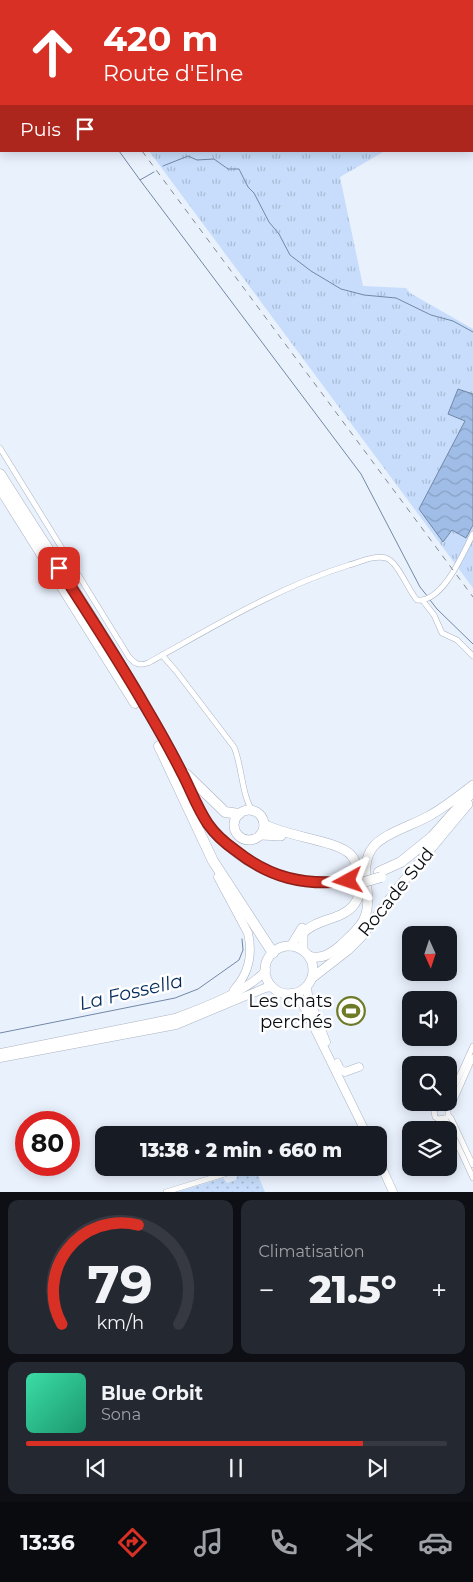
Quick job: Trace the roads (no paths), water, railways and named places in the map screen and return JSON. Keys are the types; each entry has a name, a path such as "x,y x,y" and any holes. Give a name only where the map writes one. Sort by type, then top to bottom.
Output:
{"highway":[{"path":"0,474 146,708 208,824 227,844 267,872 304,882 348,884"},
{"path":"0,490 138,707 154,735 213,861 273,953"},
{"path":"146,708 186,774 225,812 231,814 246,812"},
{"path":"180,790 203,826 216,842 240,862 254,871 284,883 303,887 323,889 348,884 403,866 449,826"},
{"path":"380,875 432,837 473,792"}],"main road":[{"name":"Rocade Sud","path":"306,953 316,959 323,957 356,931 364,920 368,898 365,864 368,855 379,840 431,815 473,785"},
{"name":"Rocade Sud","path":"310,982 362,936 473,798"},
{"path":"264,824 261,834 252,840 247,840 239,836 235,830 234,822 246,812 258,813 264,824 274,830 344,849 355,861 360,890 355,904 349,910 309,926 303,933 306,953 313,967 308,995 320,1024 340,1069 348,1072 359,1067"},
{"path":"261,834 287,837 340,852 345,855 353,867 355,883 351,900 346,906 309,922 302,928 292,946"},
{"path":"213,861 216,872 248,933 250,941 250,961 247,972 242,981 230,994"},
{"path":"274,988 267,977 266,970 267,962 273,953 281,947 292,946 306,953"},
{"path":"0,1053 175,1018 259,979 266,970"},
{"path":"0,1058 176,1025 265,988 274,988 285,993 292,993 300,991 310,982"},
{"path":"292,993 301,1001 362,1126"},
{"path":"320,1024 338,1075"},
{"path":"386,1176 393,1192"}],"street":[{"path":"0,448 129,657 139,665 162,655 246,609 304,581 372,558 384,558 392,561 412,594 417,600 424,600 441,590 473,534"},
{"path":"424,600 434,615 442,633 457,640 473,656"},
{"path":"162,655 234,747 239,758 249,806 246,812"},
{"path":"457,1081 473,1046"},
{"path":"457,1094 473,1058"},
{"path":"446,1111 473,1178"},
{"path":"447,1111 473,1166"},
{"path":"166,1192 218,1176"}],"water":[{"path":"458,389 473,394 473,525 466,538 452,530 443,542 419,509 465,421 448,414"}],"waterway":[{"path":"120,152 140,180 154,172"},
{"path":"163,166 188,156 197,160 214,159 228,169 239,169 290,255 311,271 341,289 364,295 396,298 431,315 453,321 473,332"},
{"path":"140,180 361,474 420,587 428,597"},
{"path":"430,600 473,644"},
{"name":"La Fossella","path":"0,1033 175,998 198,989 239,960 243,950 242,939"}],"railway":[{"path":"143,152 473,597"}],"place":[{"name":"Les chats perchés","path":"351,1011"}]}
